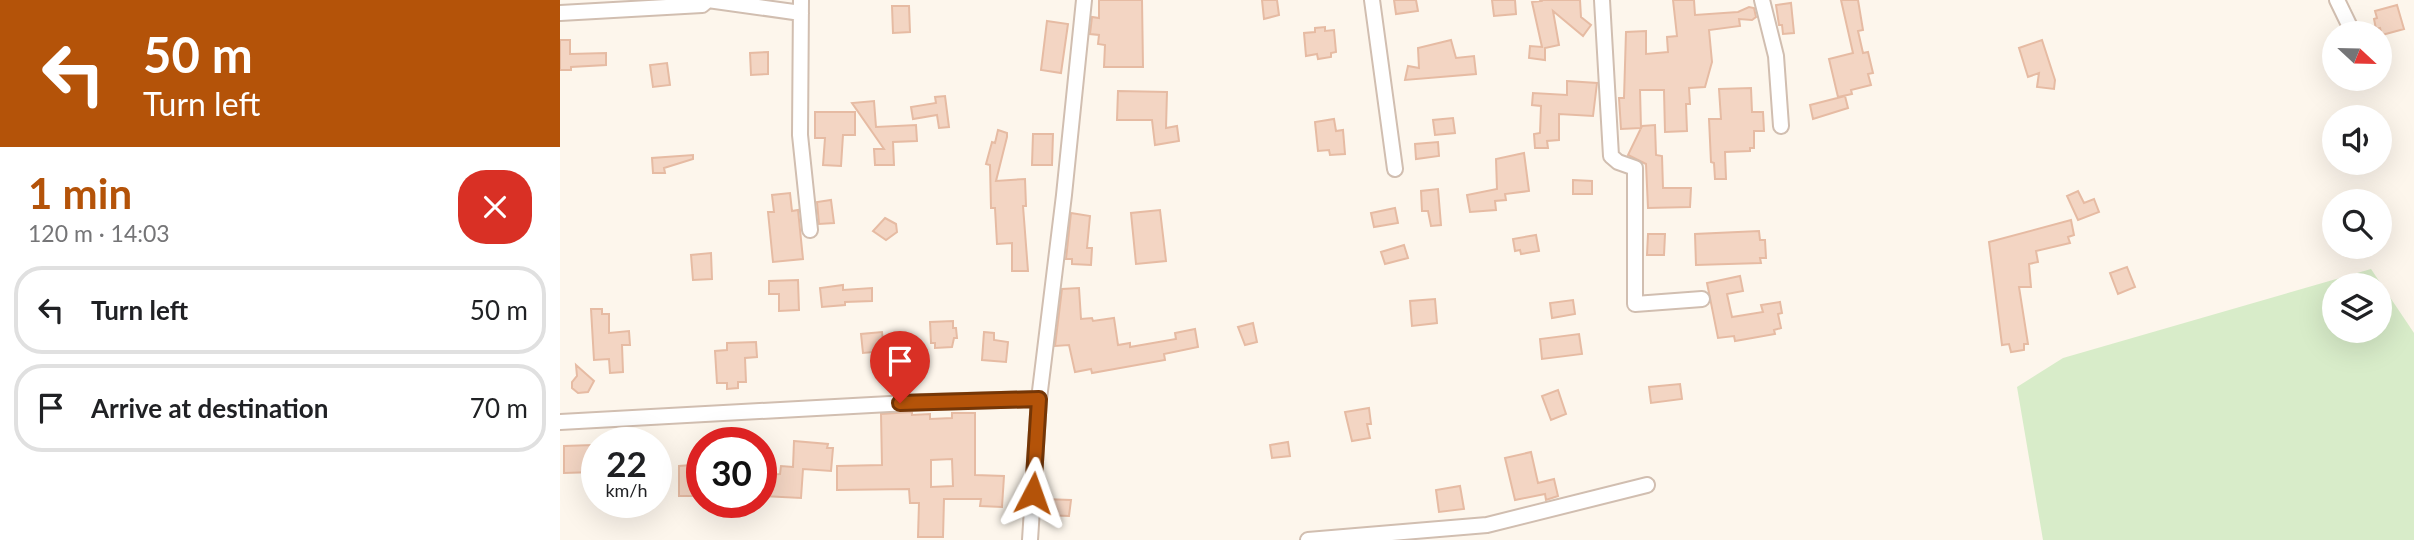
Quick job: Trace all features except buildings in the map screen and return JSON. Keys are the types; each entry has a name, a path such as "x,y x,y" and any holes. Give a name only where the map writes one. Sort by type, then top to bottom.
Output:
{"street":[{"path":"560,13 702,5 708,0 801,6 800,135 810,230"},
{"path":"1030,540 1039,399 1084,0"},
{"path":"1372,0 1395,169"},
{"path":"1602,0 1611,156 1618,162 1635,168 1635,304 1702,299"},
{"path":"1762,0 1776,56 1781,126"},
{"path":"2337,0 2347,21"},
{"path":"560,422 926,401 1039,399"},
{"path":"1308,540 1487,525 1647,485"}],"green space":[{"path":"2371,269 2374,273 2357,273"},
{"path":"2322,283 2322,343 2392,343 2392,300 2414,333 2414,540 2043,540 2017,387 2063,358"}],"route":[{"path":"900,403 1039,399 1033,493"}]}
